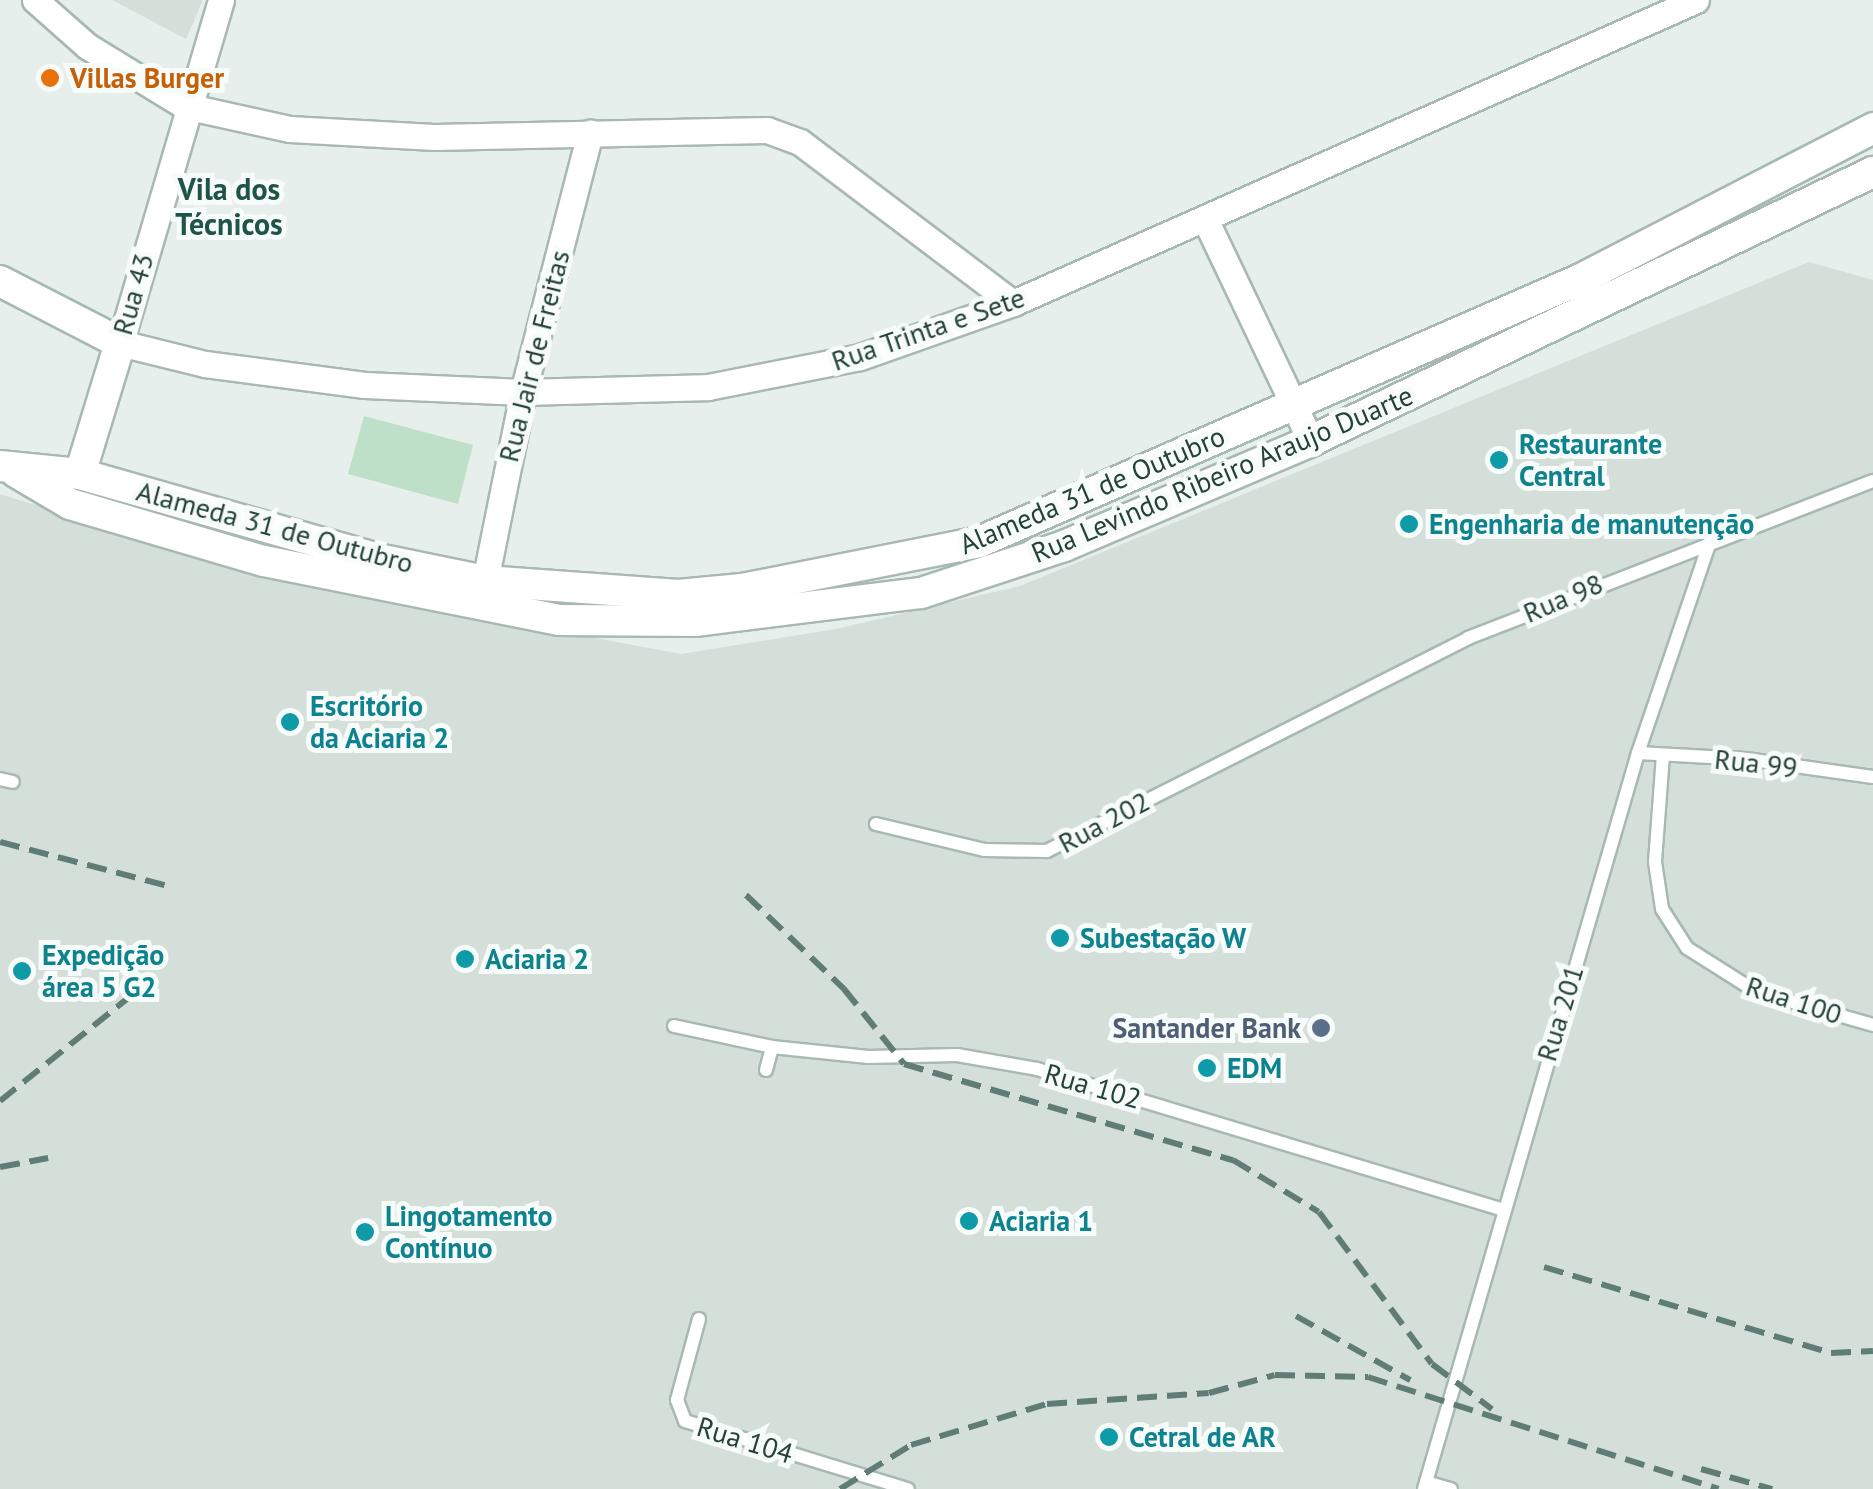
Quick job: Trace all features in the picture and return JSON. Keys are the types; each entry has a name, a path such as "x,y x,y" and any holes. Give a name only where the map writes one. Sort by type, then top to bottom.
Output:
{"main road":[{"name":"Alameda 31 de Outubro","path":"80,474 378,559 485,581 694,607 978,542 1581,279 1866,134"},
{"name":"Rua Levindo Ribeiro Araujo Duarte","path":"6,468 70,504 264,561 478,609 559,620 922,593 1064,546 1310,442 1873,172"},
{"name":"Rua Trinta e Sete","path":"0,281 120,342"},
{"name":"Rua 43","path":"80,474 120,342"},
{"name":"Rua Levindo Ribeiro Araujo Duarte","path":"6,468 80,474"}],"street":[{"path":"35,0 87,46 186,106 290,129 434,137 728,127 800,142 1012,303"},
{"name":"Rua 43","path":"120,342 220,0"},
{"name":"Rua Trinta e Sete","path":"120,342 204,364 365,386 523,392 708,387 860,358 1012,303 1696,0"},
{"path":"1866,134 1873,106"},
{"name":"Rua Jair de Freitas","path":"485,581 523,392 590,132"},
{"path":"1205,219 1310,442"}],"lane":[{"name":"Rua 98","path":"1263,738 1468,638 1873,481"},
{"name":"Rua 201","path":"1425,1486 1502,1209 1638,754 1710,542"},
{"name":"Rua 202","path":"876,824 984,850 1047,852 1263,738"},
{"name":"Rua 99","path":"1638,754 1873,778"},
{"name":"Rua 100","path":"1663,755 1654,862 1662,909 1687,948 1755,991 1873,1026"},
{"name":"Rua 102","path":"674,1026 772,1047 868,1056 958,1055 1036,1069 1502,1209"},
{"path":"766,1070 772,1047"},
{"name":"Rua 104","path":"698,1319 677,1400 685,1421 908,1489"},
{"path":"1425,1486 1450,1489"}],"shaded area":[{"path":"112,0 203,0 186,39"},
{"path":"1809,262 1873,280 1873,1489 0,1489 0,494 274,578 681,654 836,629 1020,586"}],"green space":[{"path":"364,416 473,445 458,504 348,474"}],"railway":[{"path":"0,842 171,887"},
{"path":"746,895 844,989 904,1064 1233,1160 1319,1212 1432,1364 1492,1409"},
{"path":"0,1101 148,982"},
{"path":"0,1167 48,1158"},
{"path":"1544,1267 1831,1353 1873,1351"},
{"path":"1296,1316 1410,1380"},
{"path":"840,1489 911,1445 1047,1404 1209,1393 1275,1375 1368,1377 1719,1489"},
{"path":"1701,1469 1772,1489"}],"place":[{"name":"Villas Burger","path":"50,78"},
{"name":"Restaurante Central","path":"1499,460"},
{"name":"Engenharia de manutenção","path":"1409,524"},
{"name":"Escritório da Aciaria 2","path":"290,722"},
{"name":"Subestação W","path":"1060,938"},
{"name":"Aciaria 2","path":"465,959"},
{"name":"Expedição área 5 G2","path":"22,971"},
{"name":"Santander Bank","path":"1321,1028"},
{"name":"EDM","path":"1207,1068"},
{"name":"Aciaria 1","path":"969,1221"},
{"name":"Lingotamento Contínuo","path":"365,1232"},
{"name":"Cetral de AR","path":"1109,1437"}],"district":[{"name":"Vila dos Técnicos","path":"229,206"}]}
